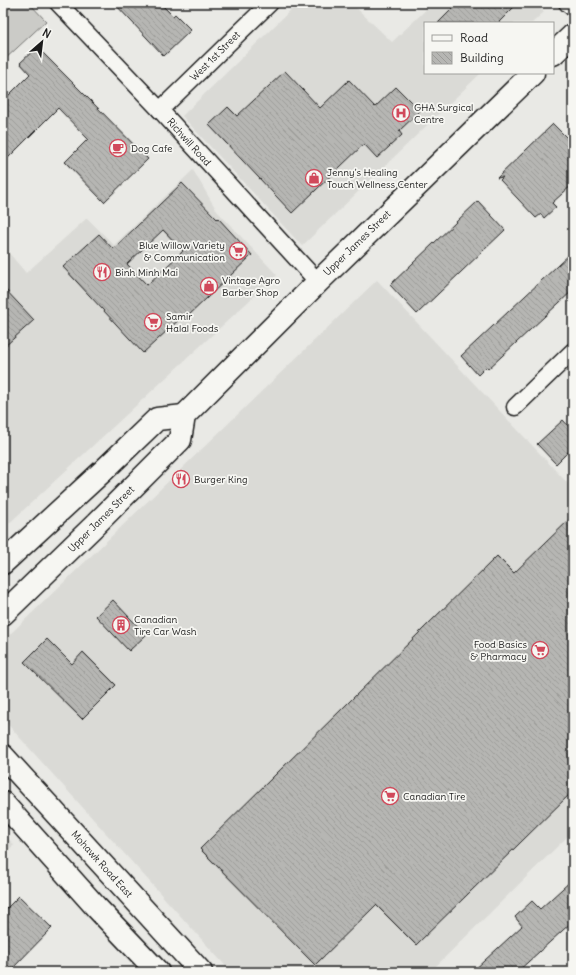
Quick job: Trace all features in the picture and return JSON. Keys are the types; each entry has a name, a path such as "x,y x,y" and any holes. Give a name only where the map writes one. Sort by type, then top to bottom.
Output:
{"main road":[{"path":"554,53 573,35"},
{"name":"Upper James Street","path":"3,614 180,440 184,416 318,282 532,74"},
{"path":"3,563 157,419 184,416"},
{"path":"104,470 135,459 162,459"},
{"name":"Mohawk Road East","path":"3,756 201,972"},
{"path":"3,803 96,907 158,972"}],"street":[{"name":"Richwill Road","path":"58,3 160,110 318,282"},
{"name":"West 1st Street","path":"160,110 270,3"},
{"path":"567,3 573,8"},
{"path":"515,407 573,351"}],"shaded area":[{"path":"3,3 29,3 46,21 3,61"},
{"path":"298,3 351,3 392,42 433,3 535,3 544,12 533,22 424,22 424,74 480,74 302,246 182,116"},
{"path":"193,170 217,211 277,275 3,529 3,246 26,273 87,218 114,245"},
{"path":"377,280 573,489 573,831 430,972 231,972 3,719 3,641"},
{"path":"3,832 14,845 3,855"}],"building":[{"path":"114,3 160,3 173,16 175,14 191,30 164,56"},
{"path":"458,3 518,3 499,22 439,22"},
{"path":"37,47 148,159 104,202 65,162 88,139 58,108 3,163 3,101 30,74 20,63"},
{"path":"285,71 320,108 349,80 375,107 396,87 420,111 399,131 402,135 377,158 364,144 292,213 209,125 228,107 237,116"},
{"path":"553,124 573,144 573,184 552,203 556,207 544,218 541,214 536,218 500,180 503,177 497,178"},
{"path":"182,183 217,219 218,218 252,255 186,318 183,316 143,353 63,267 99,234 113,249","holes":["163,230 183,251 147,285 127,264"]},
{"path":"478,201 505,230 417,314 390,285"},
{"path":"573,251 573,290 488,369 486,367 478,375 461,356"},
{"path":"3,287 34,320 3,348"},
{"path":"563,420 573,431 573,447 556,464 537,444"},
{"path":"573,516 573,791 416,945 376,905 315,965 200,849 497,556 514,573"},
{"name":"Canadian Tire Car Wash","path":"113,600 146,635 129,651 96,616"},
{"path":"47,639 72,664 83,652 116,685 82,719 24,662"},
{"path":"573,879 573,921 517,972 472,972 522,926 515,917 532,901 540,909"},
{"path":"19,896 52,928 9,972 3,972 3,912"}],"place":[{"name":"GHA Surgical Centre","path":"401,113"},
{"name":"Dog Cafe","path":"118,148"},
{"name":"Jenny's Healing Touch Wellness Center","path":"314,178"},
{"name":"Blue Willow Variety & Communication","path":"238,251"},
{"name":"Binh Minh Mai","path":"102,272"},
{"name":"Vintage Agro Barber Shop","path":"209,286"},
{"name":"Samir Halal Foods","path":"153,322"},
{"name":"Burger King","path":"181,479"},
{"name":"Canadian Tire Car Wash","path":"121,625"},
{"name":"Food Basics & Pharmacy","path":"540,650"},
{"name":"Canadian Tire","path":"390,796"}]}
